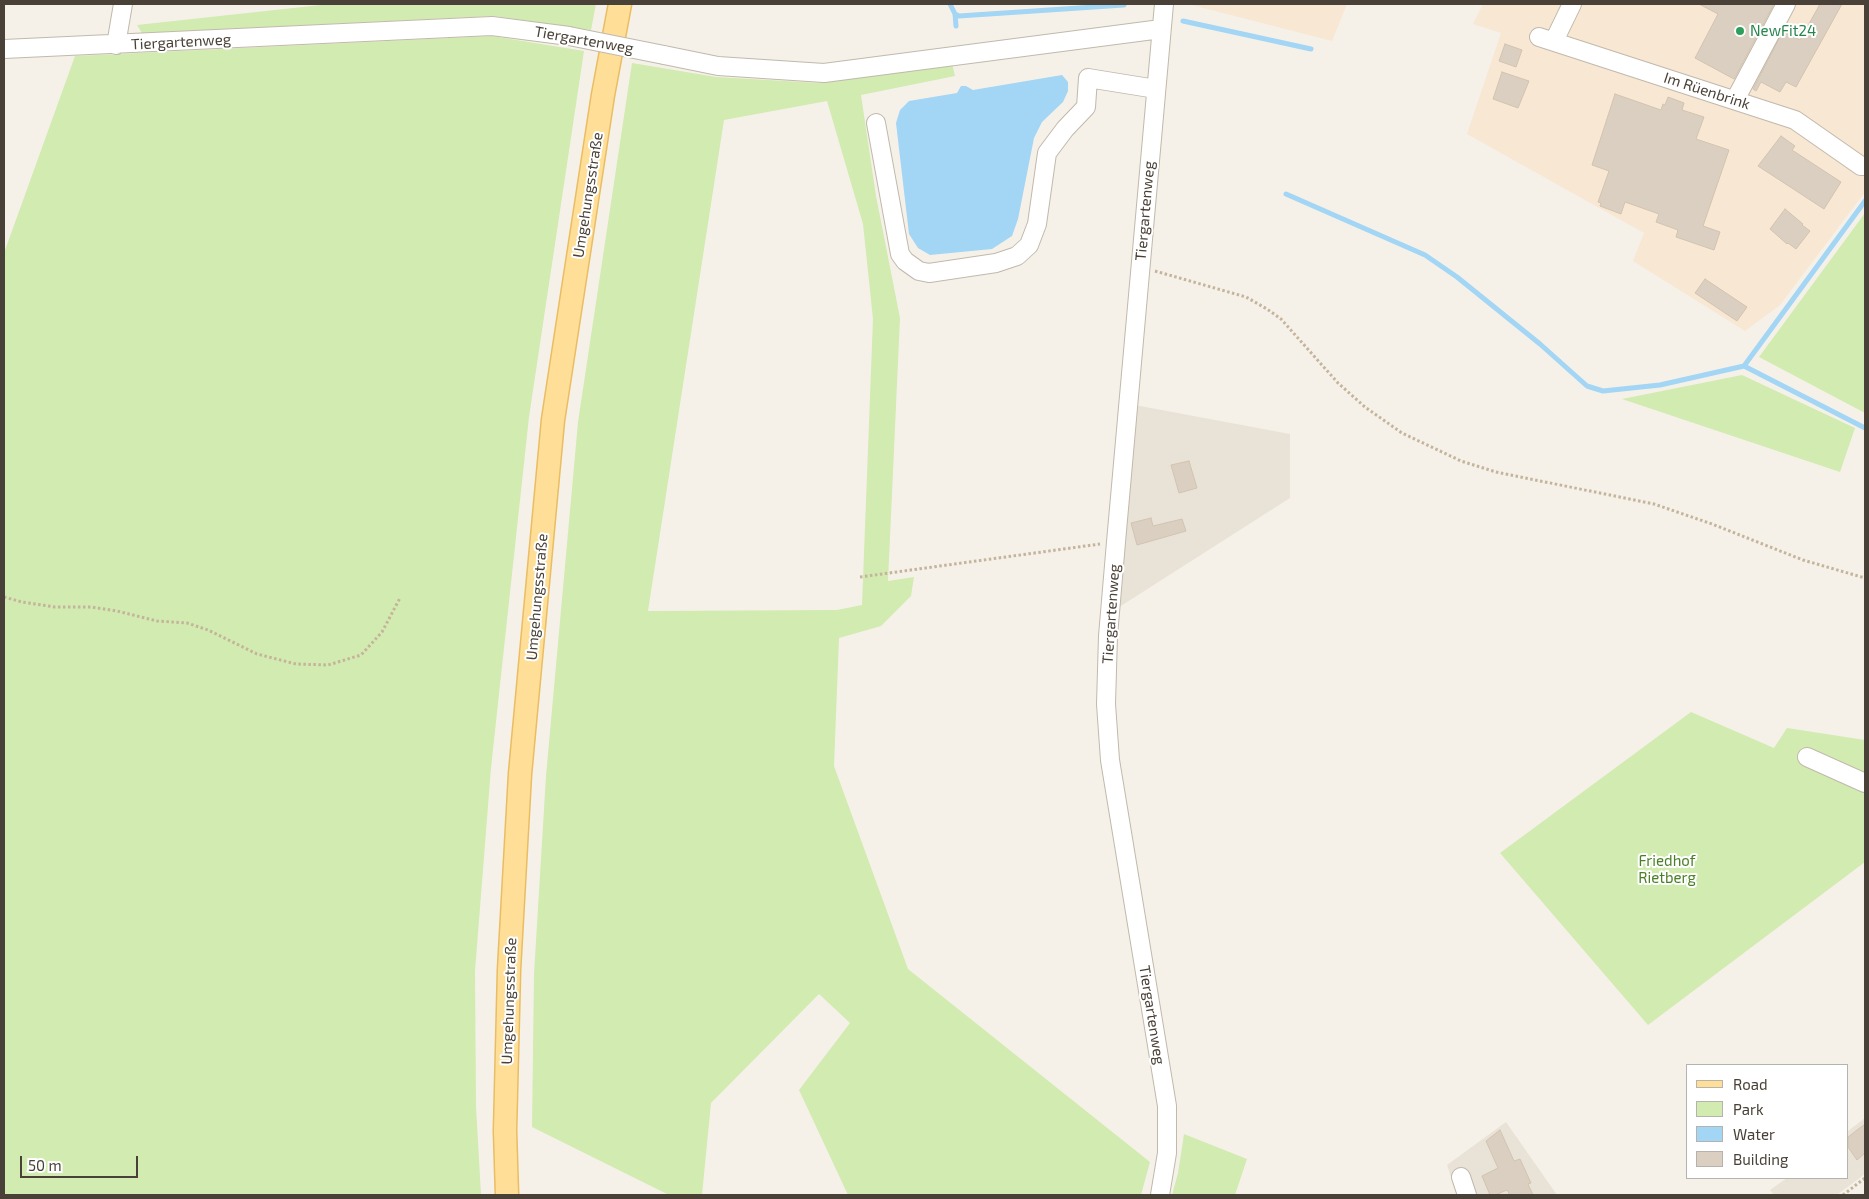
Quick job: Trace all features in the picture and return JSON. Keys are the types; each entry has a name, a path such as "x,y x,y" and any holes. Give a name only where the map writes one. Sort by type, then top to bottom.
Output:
{"main road":[{"name":"Umgehungsstraße","path":"507,1195 505,1131 509,970 521,764 554,420 603,96 620,4"}],"street":[{"path":"116,45 123,4"},
{"name":"Tiergartenweg","path":"1160,1195 1167,1153 1167,1106 1110,760 1106,704 1108,636 1164,4"},
{"name":"Im Rüenbrink","path":"1572,4 1546,39 1795,120 1861,166 1865,166"},
{"path":"1735,100 1786,4"},
{"name":"Tiergartenweg","path":"4,49 492,26 569,36 718,66 824,73 1161,30"},
{"path":"876,123 900,254 905,261 918,271 929,273 996,263 1017,256 1030,245 1037,224 1047,152 1064,129 1086,107 1088,78 1156,89"},
{"path":"1807,757 1865,783"},
{"path":"1461,1177 1467,1195"}],"path":[{"path":"1140,267 1246,297 1267,309 1281,319 1338,383 1365,407 1402,433 1461,461 1496,472 1654,504 1712,524 1803,560 1865,578"},
{"path":"860,577 1116,542"},
{"path":"4,597 22,602 54,606 91,607 157,621 187,623 208,630 257,654 296,664 328,664 361,656 382,632 400,598"},
{"path":"1843,1195 1865,1178"}],"shaded area":[{"path":"1188,4 1347,4 1332,41"},
{"path":"1483,4 1865,4 1865,192 1780,305 1745,331 1633,261 1644,233 1467,134 1501,33 1473,24"},
{"path":"1135,405 1290,434 1290,498 1113,611"},
{"path":"1865,1118 1865,1174 1837,1195 1774,1195 1770,1190 1786,1179 1849,1179 1849,1130"},
{"path":"1506,1122 1557,1195 1457,1195 1447,1165"}],"green space":[{"path":"330,4 596,4 591,30 494,16 142,33 137,25"},
{"path":"492,36 584,51 529,417 491,768 475,971 476,1106 481,1195 4,1195 4,253 75,56"},
{"path":"632,63 716,77 820,83 952,63 955,76 861,95 876,196 900,318 888,581 914,577 911,596 881,626 839,638 834,766 908,969 1150,1162 1141,1195 848,1195 799,1090 850,1023 819,994 711,1103 702,1195 669,1195 532,1127 534,974 546,776 578,422","holes":["827,101 863,224 873,319 862,605 837,610 648,611 724,120"]},
{"path":"1865,213 1865,413 1759,357"},
{"path":"1742,375 1855,428 1840,472 1622,399"},
{"name":"Friedhof Rietberg","path":"1691,712 1774,748 1787,728 1865,740 1865,862 1648,1025 1500,853"},
{"path":"1184,1134 1247,1159 1235,1195 1172,1195 1178,1173"}],"water":[{"path":"1062,75 1068,82 1068,91 1063,102 1042,122 1034,138 1018,219 1012,236 992,249 930,255 918,248 909,234 896,123 900,110 909,101 957,93 961,86 966,86 973,90"}],"building":[{"path":"1699,4 1774,4 1734,79 1695,58 1718,14"},
{"path":"1820,4 1842,4 1796,87 1786,82 1780,92 1761,82 1756,91 1753,89 1783,31 1800,40"},
{"path":"1505,44 1522,50 1516,67 1499,61"},
{"path":"1502,72 1529,81 1518,108 1493,99"},
{"path":"1615,94 1661,110 1668,97 1684,103 1682,110 1704,117 1696,139 1729,150 1703,226 1720,232 1714,250 1676,237 1678,230 1656,222 1659,214 1625,202 1621,214 1600,206 1601,203 1598,202 1609,171 1592,165"},
{"path":"1781,136 1795,146 1792,150 1841,182 1824,209 1758,166"},
{"path":"1785,209 1810,231 1796,249 1787,244 1770,229"},
{"path":"1705,279 1747,307 1737,321 1695,293"},
{"path":"1189,461 1197,488 1179,493 1171,465"},
{"path":"1151,518 1153,526 1182,519 1186,531 1137,545 1131,523"},
{"path":"1865,1124 1865,1153 1857,1160 1849,1148 1849,1136"},
{"path":"1500,1130 1514,1161 1520,1159 1531,1183 1528,1184 1533,1195 1510,1195 1507,1190 1490,1195 1482,1176 1498,1168 1486,1141"}],"waterway":[{"path":"950,4 955,14 959,16 1124,5"},
{"path":"955,14 956,26"},
{"path":"1183,21 1311,49"},
{"path":"1286,194 1425,255 1457,277 1540,344 1587,386 1603,391 1660,385 1744,366 1865,428"},
{"path":"1744,366 1865,201"}],"place":[{"name":"NewFit24","path":"1740,31"}]}
